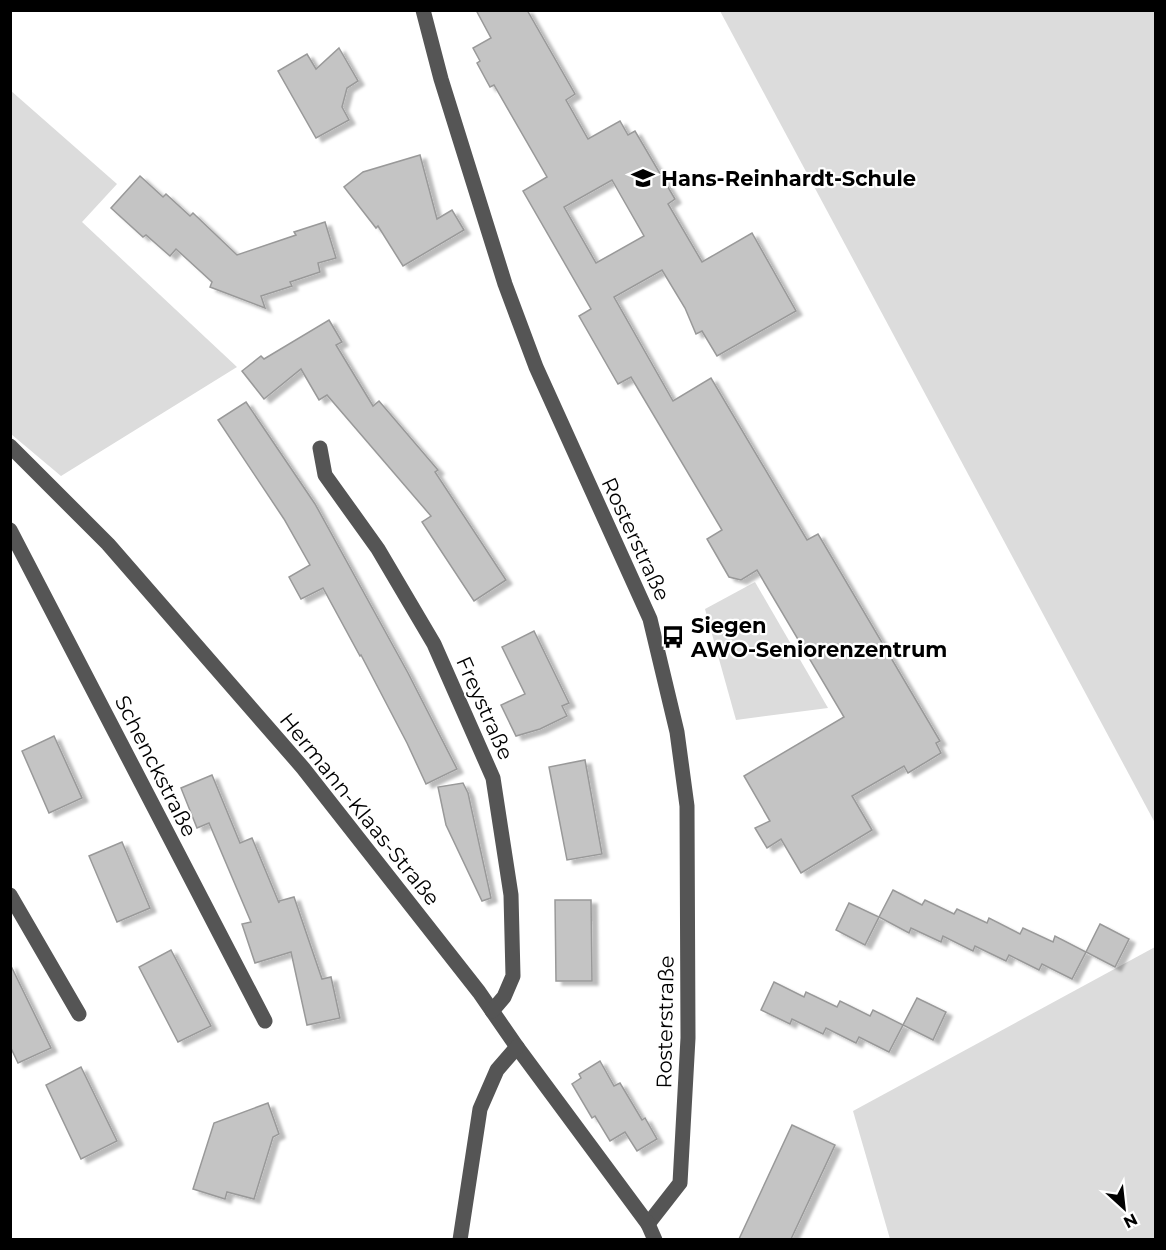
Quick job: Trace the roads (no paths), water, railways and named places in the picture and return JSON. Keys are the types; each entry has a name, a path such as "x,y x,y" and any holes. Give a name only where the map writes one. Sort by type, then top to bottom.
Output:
{"street":[{"name":"Rosterstraße","path":"423,10 441,79 505,284 536,367 650,619 677,732 687,806 688,1038 680,1183 648,1224"},
{"name":"Hermann-Klaas-Straße","path":"10,446 108,544 303,768 479,992 648,1224"},
{"name":"Freystraße","path":"320,448 325,475 378,549 434,644 493,778 511,895 513,976 504,997 492,1011"},
{"name":"Schenckstraße","path":"10,530 265,1021"},
{"path":"10,895 79,1014"},
{"path":"460,1239 480,1109 497,1070 517,1047"},
{"path":"648,1224 655,1239"}],"place":[{"name":"Hans-Reinhardt-Schule","path":"643,178"},
{"name":"Siegen AWO-Seniorenzentrum","path":"673,637"}]}
